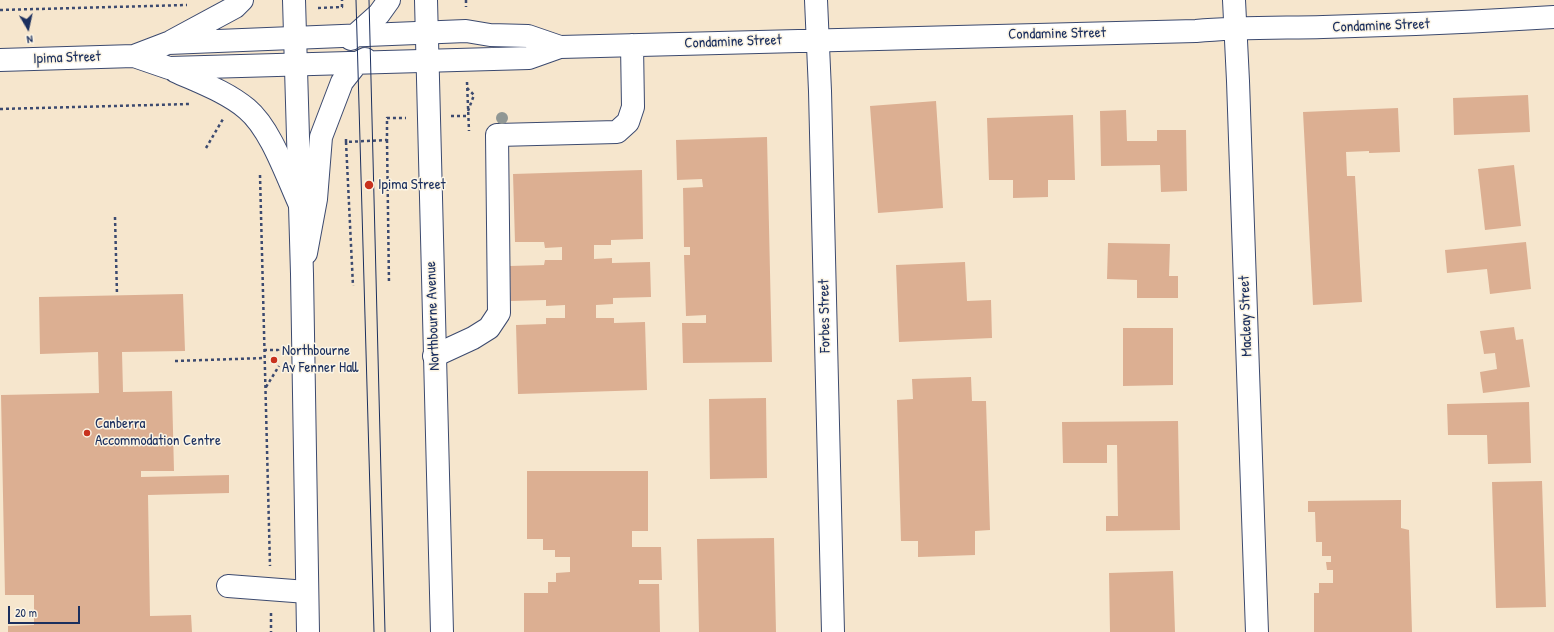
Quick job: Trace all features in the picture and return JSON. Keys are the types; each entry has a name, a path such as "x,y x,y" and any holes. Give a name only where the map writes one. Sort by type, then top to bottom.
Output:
{"main road":[{"path":"168,43 235,7 242,0"},
{"path":"294,0 302,274 308,632"},
{"path":"319,64 357,35 379,14 389,0"},
{"name":"Northbourne Avenue","path":"426,0 416,33 427,61 442,632"},
{"name":"Forbes Street","path":"816,0 820,91 832,632"},
{"name":"Macleay Street","path":"1234,0 1257,632"},
{"name":"Condamine Street","path":"427,61 529,58 560,47 1196,31 1235,28 1452,24 1554,17"},
{"name":"Condamine Street","path":"416,33 466,31 490,35 528,36 560,47"},
{"path":"302,274 316,199 321,137 342,82 357,63 416,33"},
{"name":"Ipima Street","path":"0,60 134,56 168,43 416,33"},
{"path":"434,356 473,338 489,328 498,313 497,135 617,132 628,122 633,107 632,45"},
{"name":"Ipima Street","path":"134,56 169,68 427,61"},
{"path":"169,68 229,97 248,110 267,134 300,205"},
{"path":"228,586 307,592"}],"path":[{"path":"342,0 342,7"},
{"path":"0,10 192,5"},
{"path":"467,87 474,95 467,116 469,131"},
{"path":"0,109 197,104"},
{"path":"206,148 226,114"},
{"path":"387,118 389,284"},
{"path":"346,135 353,286"},
{"path":"346,142 387,140"},
{"path":"260,168 271,632"},
{"path":"115,217 117,296"},
{"path":"264,350 278,350 278,356"},
{"path":"176,361 265,358"},
{"path":"265,387 279,368 279,362"}],"building":[{"path":"1528,95 1530,132 1454,135 1453,98"},
{"path":"936,101 943,208 878,213 870,106"},
{"path":"1398,108 1400,152 1346,152 1347,176 1355,176 1362,302 1313,305 1303,112"},
{"path":"1126,110 1127,141 1157,141 1157,130 1186,130 1187,191 1161,192 1160,165 1101,166 1100,111"},
{"path":"1073,115 1075,180 1048,180 1048,197 1013,198 1013,180 989,180 987,118"},
{"path":"767,137 772,362 683,363 682,323 706,323 706,315 686,316 684,255 690,255 690,247 684,247 683,188 703,187 702,179 677,180 676,140"},
{"path":"1514,165 1521,226 1485,230 1478,169"},
{"path":"642,170 643,239 611,240 611,245 594,245 594,259 612,258 612,263 650,262 651,297 613,298 613,304 596,305 596,318 614,318 614,323 645,322 647,390 518,394 516,325 546,324 546,318 565,318 565,305 546,306 546,300 511,301 510,266 544,265 545,260 562,260 562,247 545,248 544,242 515,242 513,174"},
{"path":"1526,242 1531,289 1490,294 1487,269 1447,273 1445,250"},
{"path":"1108,243 1170,244 1169,276 1178,276 1178,298 1137,298 1137,280 1107,279"},
{"path":"965,262 967,301 991,300 992,338 899,342 896,265"},
{"name":"Canberra Accommodation Centre","path":"183,294 185,351 122,352 123,392 172,391 174,471 141,471 141,477 229,475 229,493 148,495 150,616 191,615 192,632 8,632 8,626 34,625 34,595 5,595 1,395 99,393 98,352 40,354 39,297"},
{"path":"1514,327 1516,340 1523,339 1530,387 1483,393 1480,372 1497,369 1495,353 1484,354 1480,331"},
{"path":"1123,328 1173,328 1173,385 1123,386"},
{"path":"971,377 972,401 986,401 990,530 975,531 975,555 918,557 918,541 901,541 897,400 913,399 912,379"},
{"path":"766,398 767,478 710,479 709,399"},
{"path":"1529,402 1531,463 1488,464 1487,435 1448,435 1447,404"},
{"path":"1178,421 1180,530 1106,531 1106,516 1118,516 1117,445 1107,445 1107,463 1063,463 1062,422"},
{"path":"527,471 648,471 648,531 632,531 632,547 661,547 662,580 639,580 639,584 659,584 660,632 524,632 524,593 548,593 548,582 556,582 556,573 570,572 570,557 555,557 555,550 543,550 543,539 527,539"},
{"path":"1542,481 1546,607 1496,608 1492,482"},
{"path":"1401,500 1401,528 1409,530 1412,632 1314,632 1314,593 1319,593 1319,583 1333,583 1333,570 1327,570 1326,562 1331,562 1331,556 1322,556 1322,542 1316,542 1315,512 1308,512 1308,501"},
{"path":"774,538 776,632 699,632 697,539"},
{"path":"1173,571 1175,632 1110,632 1109,573"}],"tram line":[{"path":"356,0 374,632"},
{"path":"369,0 385,632"}],"place":[{"name":"Ipima Street","path":"369,185"},
{"name":"Northbourne Av Fenner Hall","path":"274,360"},
{"name":"Canberra Accommodation Centre","path":"87,433"}]}
